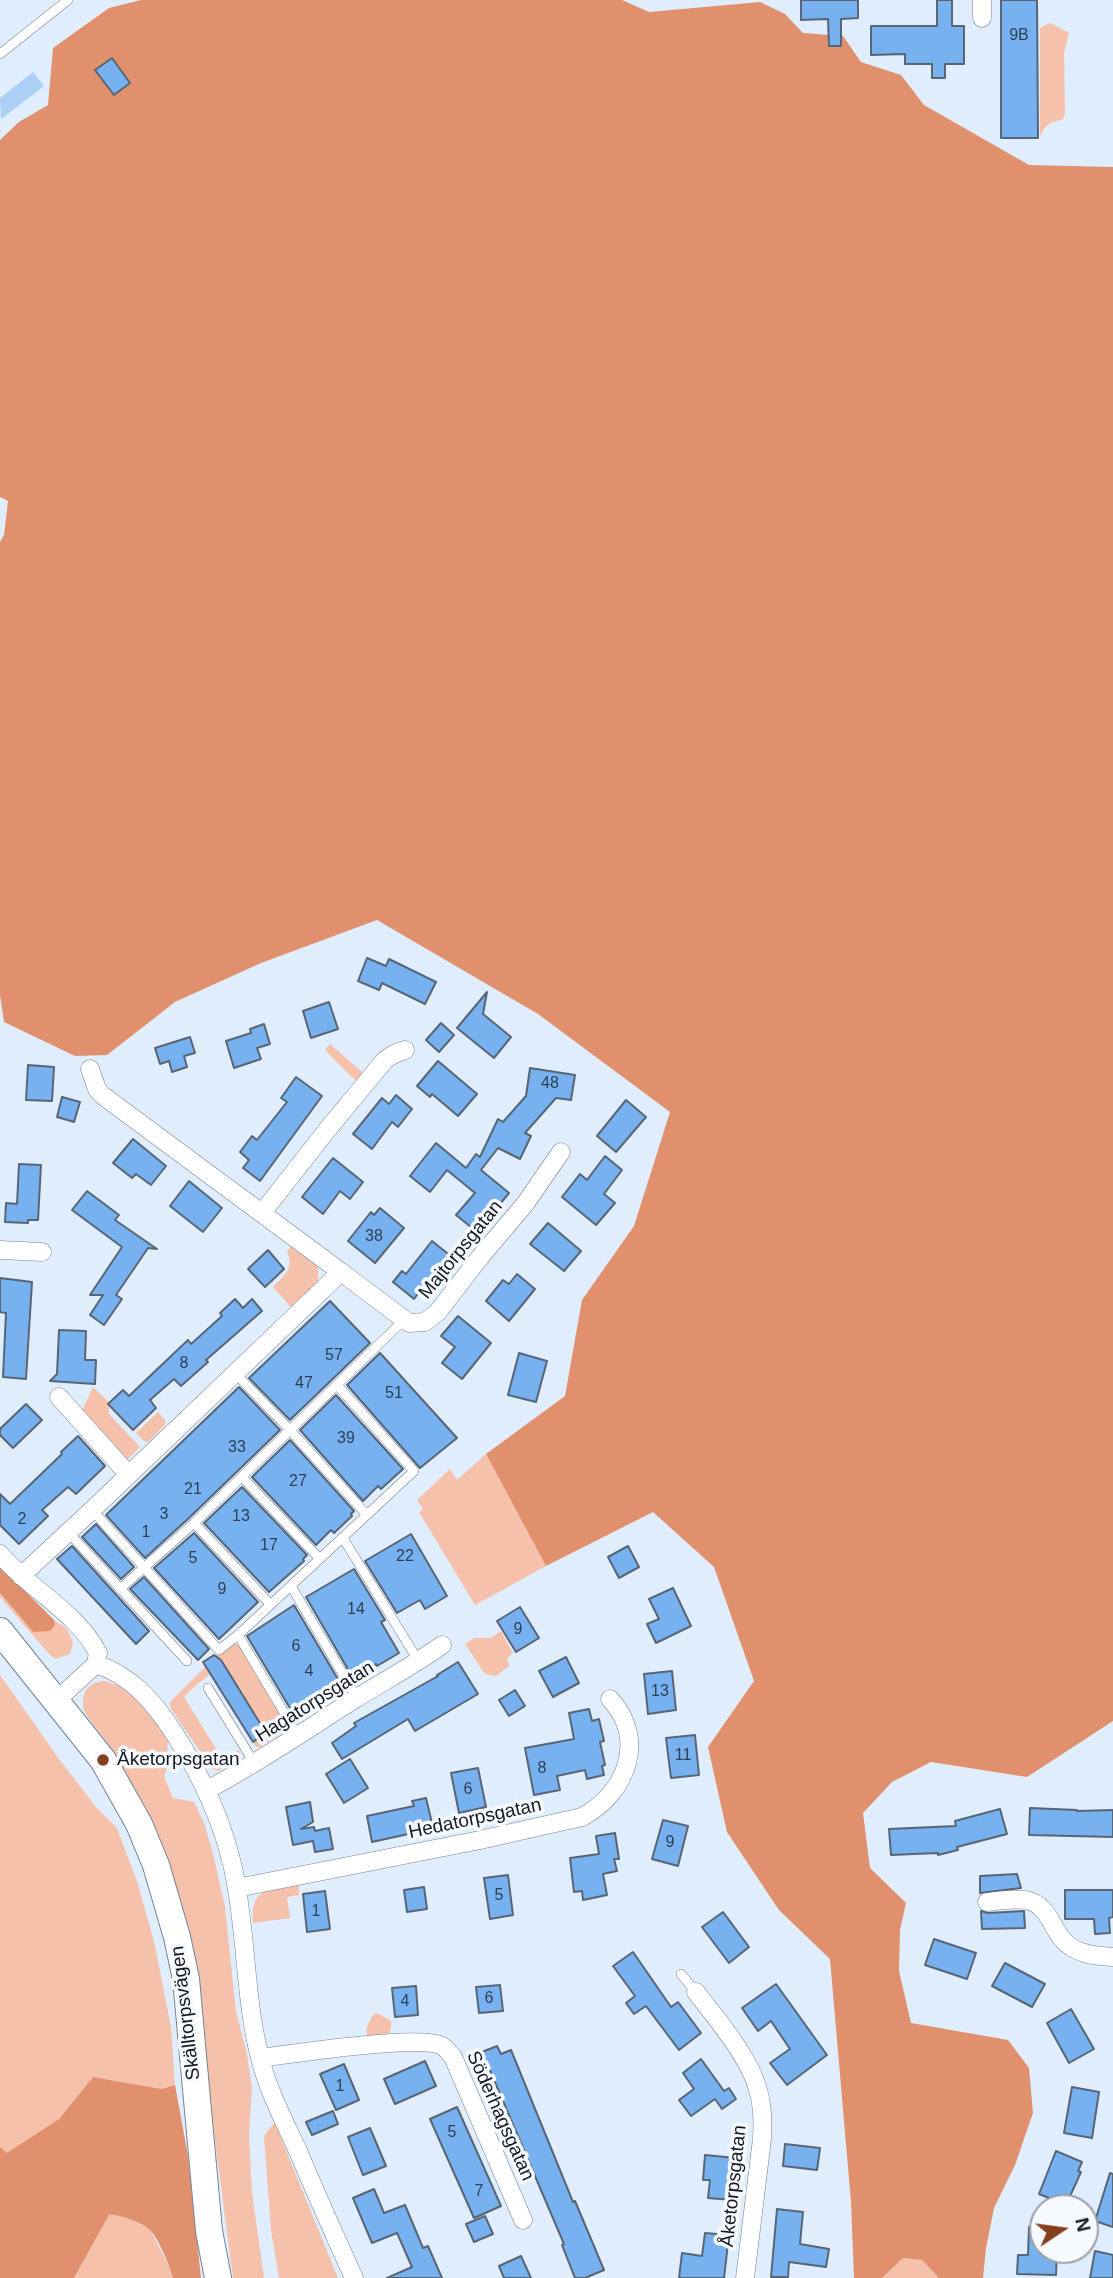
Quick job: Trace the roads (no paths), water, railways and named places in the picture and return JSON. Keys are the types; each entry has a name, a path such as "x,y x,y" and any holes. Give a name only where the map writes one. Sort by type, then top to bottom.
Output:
{"street":[{"path":"262,1213 385,1060 405,1050"},
{"path":"90,1069 97,1089 103,1095 404,1320"},
{"name":"Majtorpsgatan","path":"404,1320 417,1323 434,1317 525,1204 561,1152"},
{"path":"0,1250 42,1252"},
{"path":"21,1576 341,1272"},
{"path":"59,1397 128,1474"},
{"path":"0,1554 14,1571 83,1629 98,1653 96,1664 57,1700"},
{"name":"Skälltorpsvägen","path":"0,1631 103,1760 128,1801 152,1855 167,1900 186,1979 209,2231 218,2278"},
{"name":"Hagatorpsgatan","path":"207,1790 255,1764 442,1645"},
{"path":"96,1664 127,1678 156,1706 207,1790 221,1824 237,1888 248,1996 260,2058 273,2097 354,2278"},
{"name":"Hedatorpsgatan","path":"237,1888 582,1817 609,1795 626,1768 629,1742 627,1728 624,1718 610,1699"},
{"path":"987,1902 1026,1900 1042,1908 1068,1945 1093,1955 1113,1956"},
{"name":"Åketorpsgatan","path":"696,1992 737,2047 758,2087 760,2097 762,2139 745,2278"},
{"name":"Söderhagsgatan","path":"260,2058 356,2046 428,2042 443,2046 453,2057 523,2220"}],"lane":[{"path":"0,54 68,0"},
{"path":"120,1589 242,1478 404,1320"},
{"path":"236,1374 366,1514"},
{"path":"92,1510 219,1650 414,1471 337,1385"},
{"path":"242,1478 319,1558"},
{"path":"194,1523 270,1604"},
{"path":"68,1532 187,1661"},
{"path":"343,1538 419,1662"},
{"path":"291,1586 358,1698"},
{"path":"238,1635 298,1736"},
{"path":"208,1688 255,1764"},
{"path":"681,1974 696,1992"}],"water":[{"path":"33,72 44,86 1,119 0,98"}],"place":[{"name":"Åketorpsgatan","path":"103,1760"}]}
